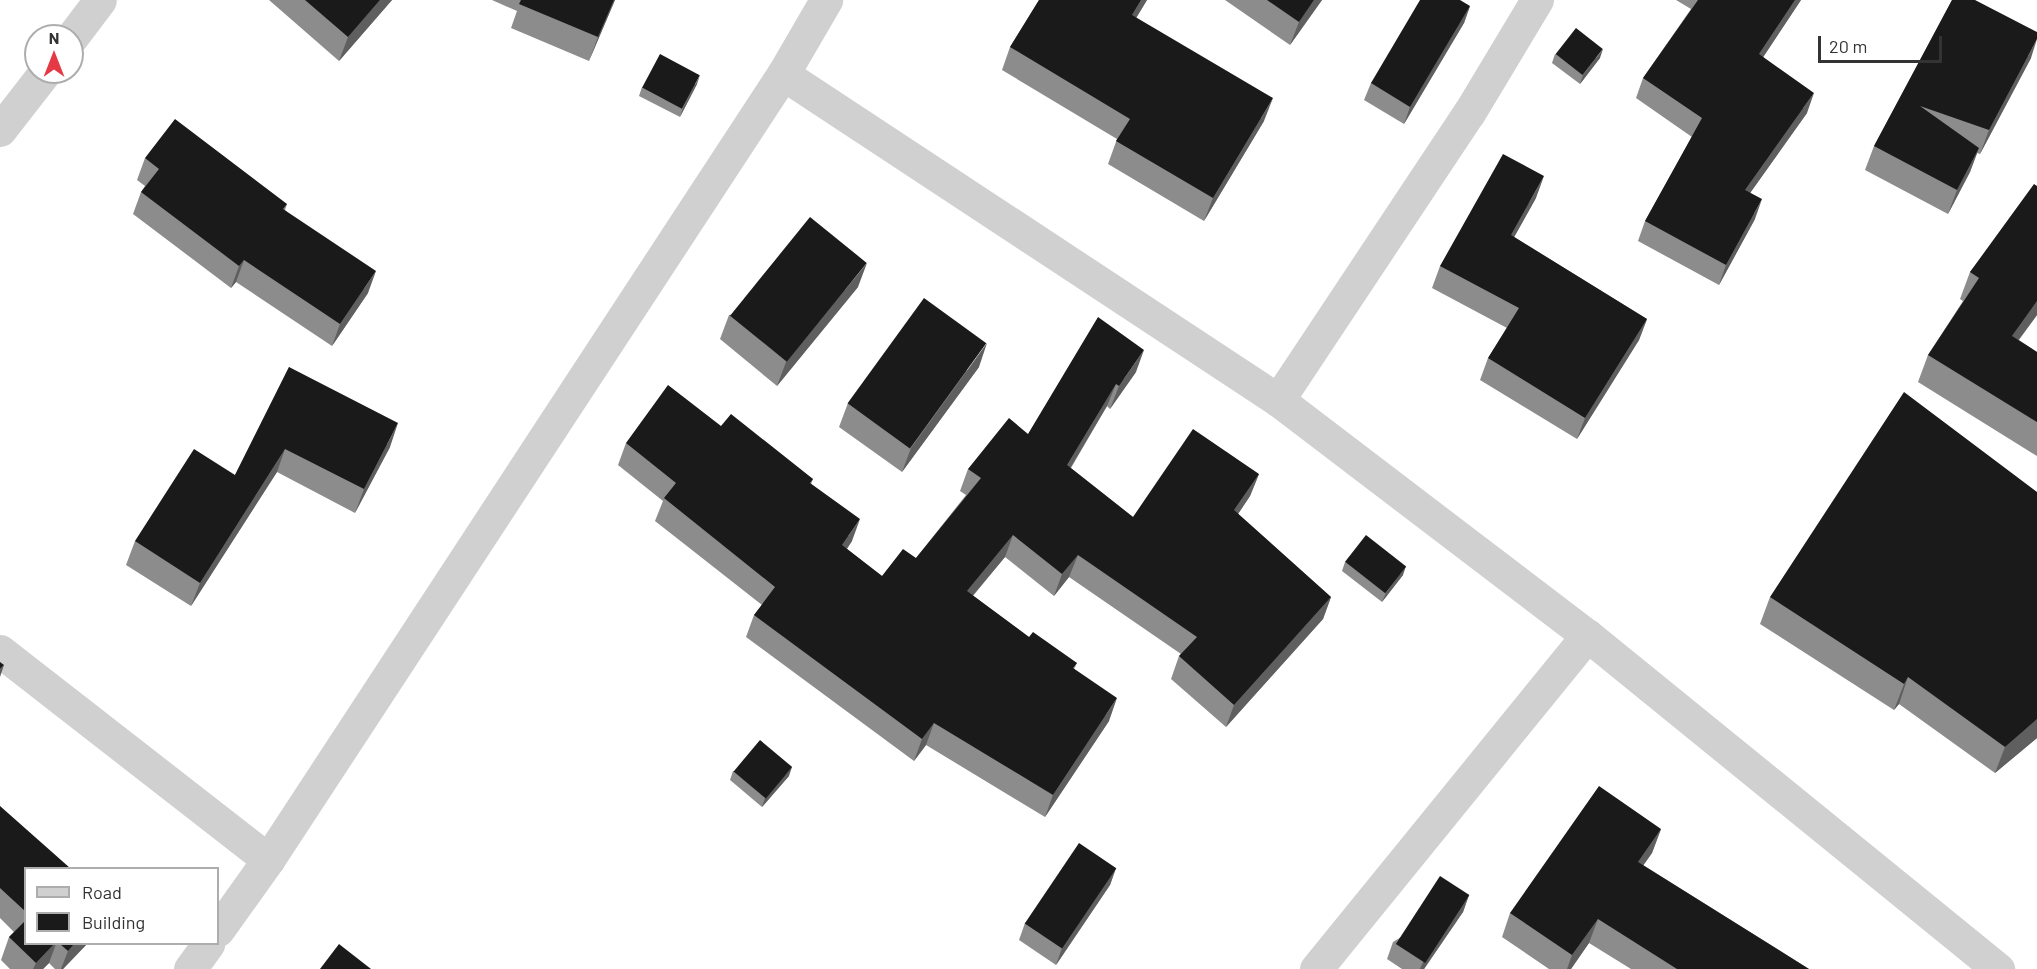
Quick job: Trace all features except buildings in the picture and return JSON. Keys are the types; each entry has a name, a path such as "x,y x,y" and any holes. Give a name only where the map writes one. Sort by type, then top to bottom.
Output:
{"street":[{"path":"81,24 100,0"},
{"path":"219,929 268,860 783,74 826,0"},
{"path":"1278,400 1469,113 1537,0"},
{"path":"783,74 1278,400 1587,635 1998,969"},
{"path":"0,130 36,84"},
{"path":"1316,969 1587,635"},
{"path":"0,651 268,860"},
{"path":"190,969 207,945"}]}
